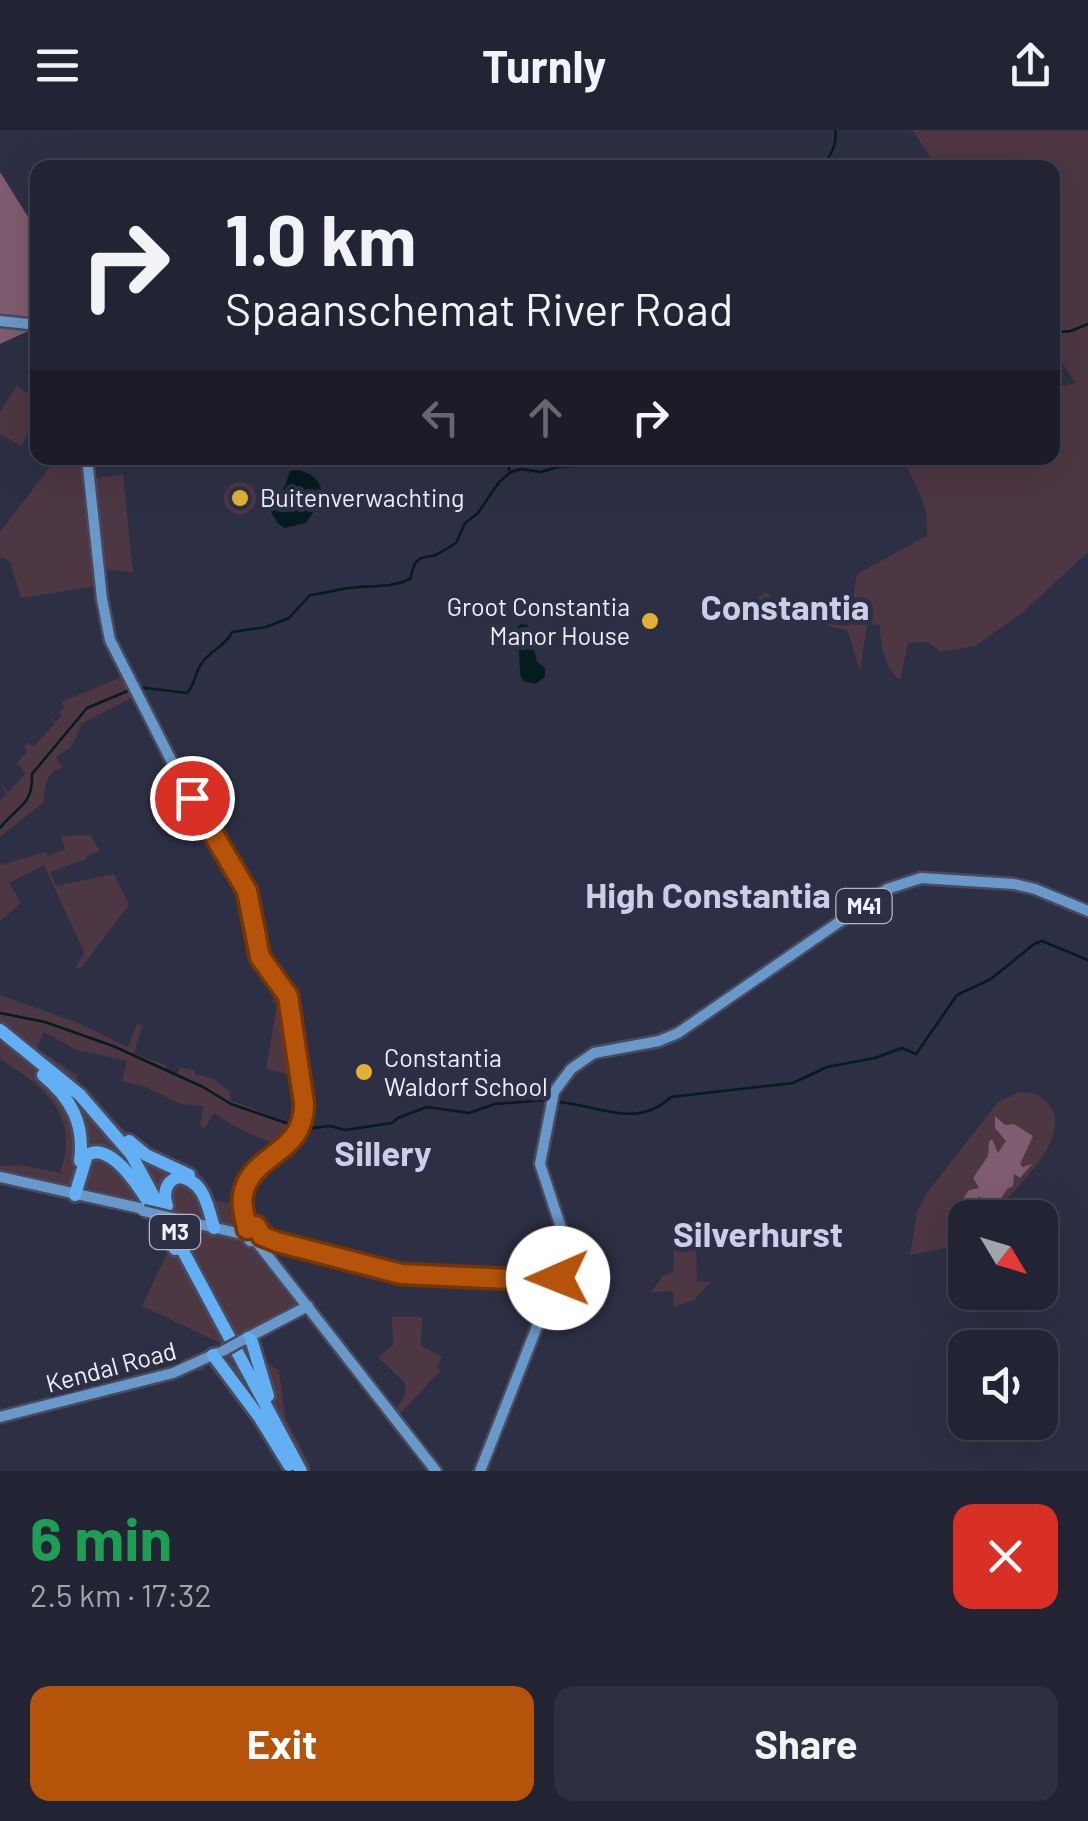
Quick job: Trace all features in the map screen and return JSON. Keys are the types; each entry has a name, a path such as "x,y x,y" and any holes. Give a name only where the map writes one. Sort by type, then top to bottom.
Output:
{"highway":[{"name":"M3","path":"4,1038 80,1094 137,1163 302,1471"},
{"name":"M3","path":"4,1038 78,1100 115,1141 146,1189 293,1471"},
{"path":"4,1038 60,1090 76,1116 82,1147 73,1193"},
{"path":"80,1094 139,1150 197,1181 207,1195 218,1227"},
{"path":"73,1193 87,1155 99,1150 110,1155 133,1181 184,1264"},
{"path":"208,1294 168,1210 166,1187 174,1178 188,1178 201,1191 218,1227"},
{"path":"194,1220 204,1216 208,1205"},
{"path":"250,1338 270,1401 302,1471"},
{"path":"218,1353 293,1471"}],"main road":[{"path":"0,321 30,324"},
{"path":"88,465 105,619 115,652 192,798 247,891 260,957 292,995 303,1120 292,1140 248,1181 243,1193 241,1228 176,1218"},
{"name":"M41","path":"480,1471 564,1255 564,1239 540,1164 554,1092 571,1069 594,1053 678,1033 888,888 907,880 1024,885 1088,912"},
{"path":"0,1178 259,1236 401,1274 557,1281"},
{"path":"243,1210 302,1306 318,1319 438,1471"},
{"name":"Kendal Road","path":"0,1417 173,1373 250,1338 302,1306"}],"shaded area":[{"path":"907,130 1088,130 1088,552 1021,614 975,646 940,652 928,642 908,643 900,680 884,655 880,625 867,624 860,672 848,631 814,622 830,599 853,596 857,574 927,536 923,504 906,465 1060,465 1060,386 1075,383 1060,359 1060,160 932,160 914,132"},
{"path":"0,172 30,220 30,330 0,344"},
{"path":"16,386 30,394 30,430 21,446 0,434 0,413"},
{"path":"52,465 83,465 97,586 21,598 10,562 0,559 0,532"},
{"path":"298,470 316,480 322,499 306,523 285,528 270,510 290,471"},
{"path":"123,474 133,572 107,570 104,566 95,478"},
{"name":"Buitenverwachting","path":"240,482 252,486 256,498 252,510 240,514 228,510 224,498 228,486"},
{"path":"767,593 776,602 786,602 787,610 757,619 704,621 701,599 738,606"},
{"path":"521,624 528,625 537,662 545,668 545,677 535,684 523,681 520,674"},
{"path":"122,677 133,697 81,724 72,746 56,757 63,768 50,776 44,802 0,837 0,801 6,794 0,781 8,792 26,773 16,763 27,753 24,745 29,743 33,747 55,724 48,715 56,722 65,708 61,702"},
{"path":"90,835 100,851 50,872 56,886 114,874 129,905 80,969 76,968 84,952 44,865 9,883 21,903 0,921 0,865 65,849 61,836"},
{"path":"274,992 286,999 295,1076 266,1069 277,1004 272,1002"},
{"path":"0,995 76,1022 128,1047 137,1024 142,1025 134,1054 166,1065 166,1070 177,1074 180,1068 195,1070 195,1074 214,1079 229,1091 231,1101 296,1125 279,1144 246,1132 214,1113 205,1128 200,1126 203,1106 180,1104 146,1087 122,1081 127,1061 77,1050 44,1032 37,1048 78,1076 75,1083 138,1141 198,1173 215,1201 236,1203 241,1181 257,1163 257,1156 267,1162 252,1177 243,1225 237,1229 301,1304 257,1338 263,1361 279,1370 285,1417 310,1471 287,1471 212,1363 204,1365 204,1370 187,1372 185,1362 221,1347 220,1343 142,1306 169,1249 149,1216 95,1204 96,1199 0,1177 0,1166 21,1165 60,1173 66,1135 55,1105 32,1081 0,1059"},
{"path":"1019,1092 1031,1093 1047,1102 1055,1115 1048,1147 1005,1200 948,1200 948,1247 910,1255 917,1212 926,1194 997,1103"},
{"path":"995,1116 1005,1125 1014,1124 1033,1136 1020,1164 1032,1164 1020,1178 1014,1174 1013,1186 1000,1200 980,1200 980,1196 964,1200 969,1190 979,1188 973,1178 988,1156 989,1142 992,1139 998,1153 1006,1141 995,1128"},
{"path":"696,1247 697,1281 711,1282 694,1300 674,1307 673,1291 651,1292 663,1276 673,1272 674,1248"},
{"path":"392,1317 422,1317 421,1346 442,1356 437,1368 441,1370 399,1415 395,1410 405,1395 405,1383 378,1357 393,1345"}],"waterway":[{"path":"827,160 835,130"},
{"path":"1060,332 1088,324"},
{"path":"509,465 509,470"},
{"path":"137,687 187,693 202,663 232,632 266,627 289,618 310,595 410,579 421,558 436,555 456,543 465,523 511,472 588,465"},
{"path":"0,828 27,799 32,774 87,708 130,690"},
{"path":"558,1102 630,1114 657,1107 671,1097 793,1083 827,1067 875,1058 902,1048 916,1054 957,995 991,979 1034,944 1042,941 1088,960"},
{"path":"0,1013 45,1022 113,1046 231,1104 295,1126"},
{"path":"304,1129 330,1126 345,1130 392,1123 427,1107 469,1113 495,1104 546,1100"}],"place":[{"name":"Buitenverwachting","path":"240,498"},
{"name":"Groot Constantia Manor House","path":"650,621"},
{"name":"Constantia Waldorf School","path":"364,1072"}],"district":[{"name":"Constantia","path":"785,608"},
{"name":"High Constantia","path":"708,896"},
{"name":"Sillery","path":"383,1154"},
{"name":"Silverhurst","path":"758,1235"}],"route":[{"path":"192,798 247,891 260,957 288,996 304,1103 303,1120 296,1136 246,1185 242,1207 247,1229 256,1226 262,1236 277,1242 396,1274 557,1281 558,1278"}]}
